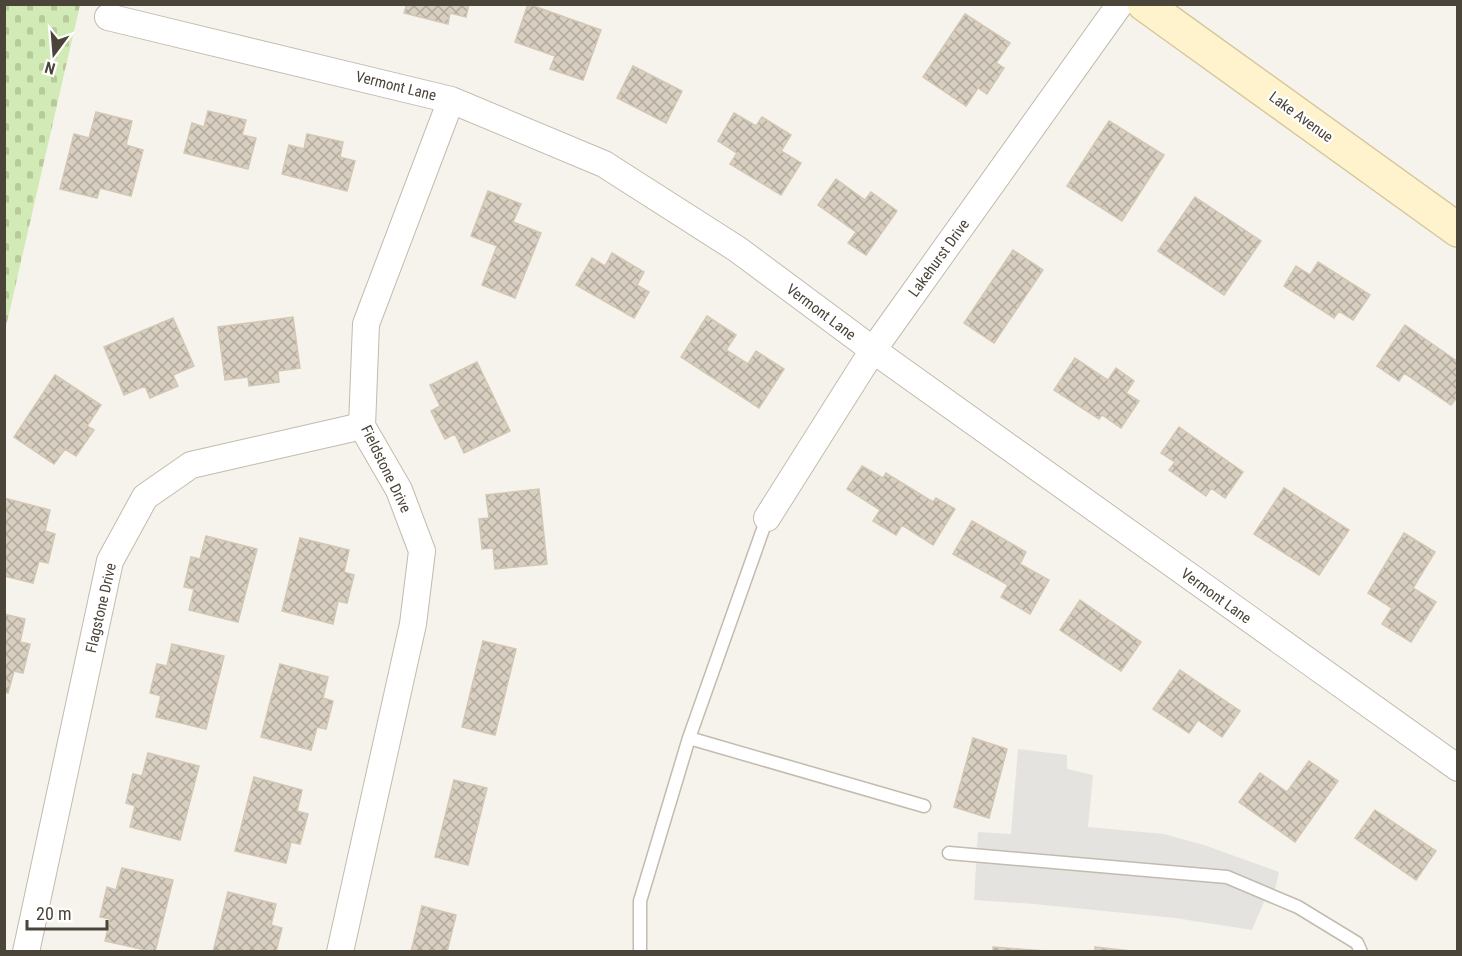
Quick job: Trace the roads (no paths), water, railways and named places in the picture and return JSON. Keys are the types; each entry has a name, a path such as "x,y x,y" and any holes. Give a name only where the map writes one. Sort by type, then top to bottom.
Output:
{"main road":[{"name":"Lake Avenue","path":"1144,4 1458,230"}],"street":[{"name":"Lakehurst Drive","path":"767,518 873,350 1120,4"},
{"name":"Vermont Lane","path":"108,17 451,100 604,164 736,249 873,350 1458,768"},
{"name":"Fieldstone Drive","path":"340,951 413,624 422,550 399,490 362,426 366,324 451,100"},
{"name":"Flagstone Drive","path":"26,951 110,561 145,497 191,465 362,426"}],"lane":[{"path":"640,951 640,901 689,738 767,518"},
{"path":"689,738 924,806"},
{"path":"949,853 1227,877 1298,907 1357,943 1361,951"}]}
